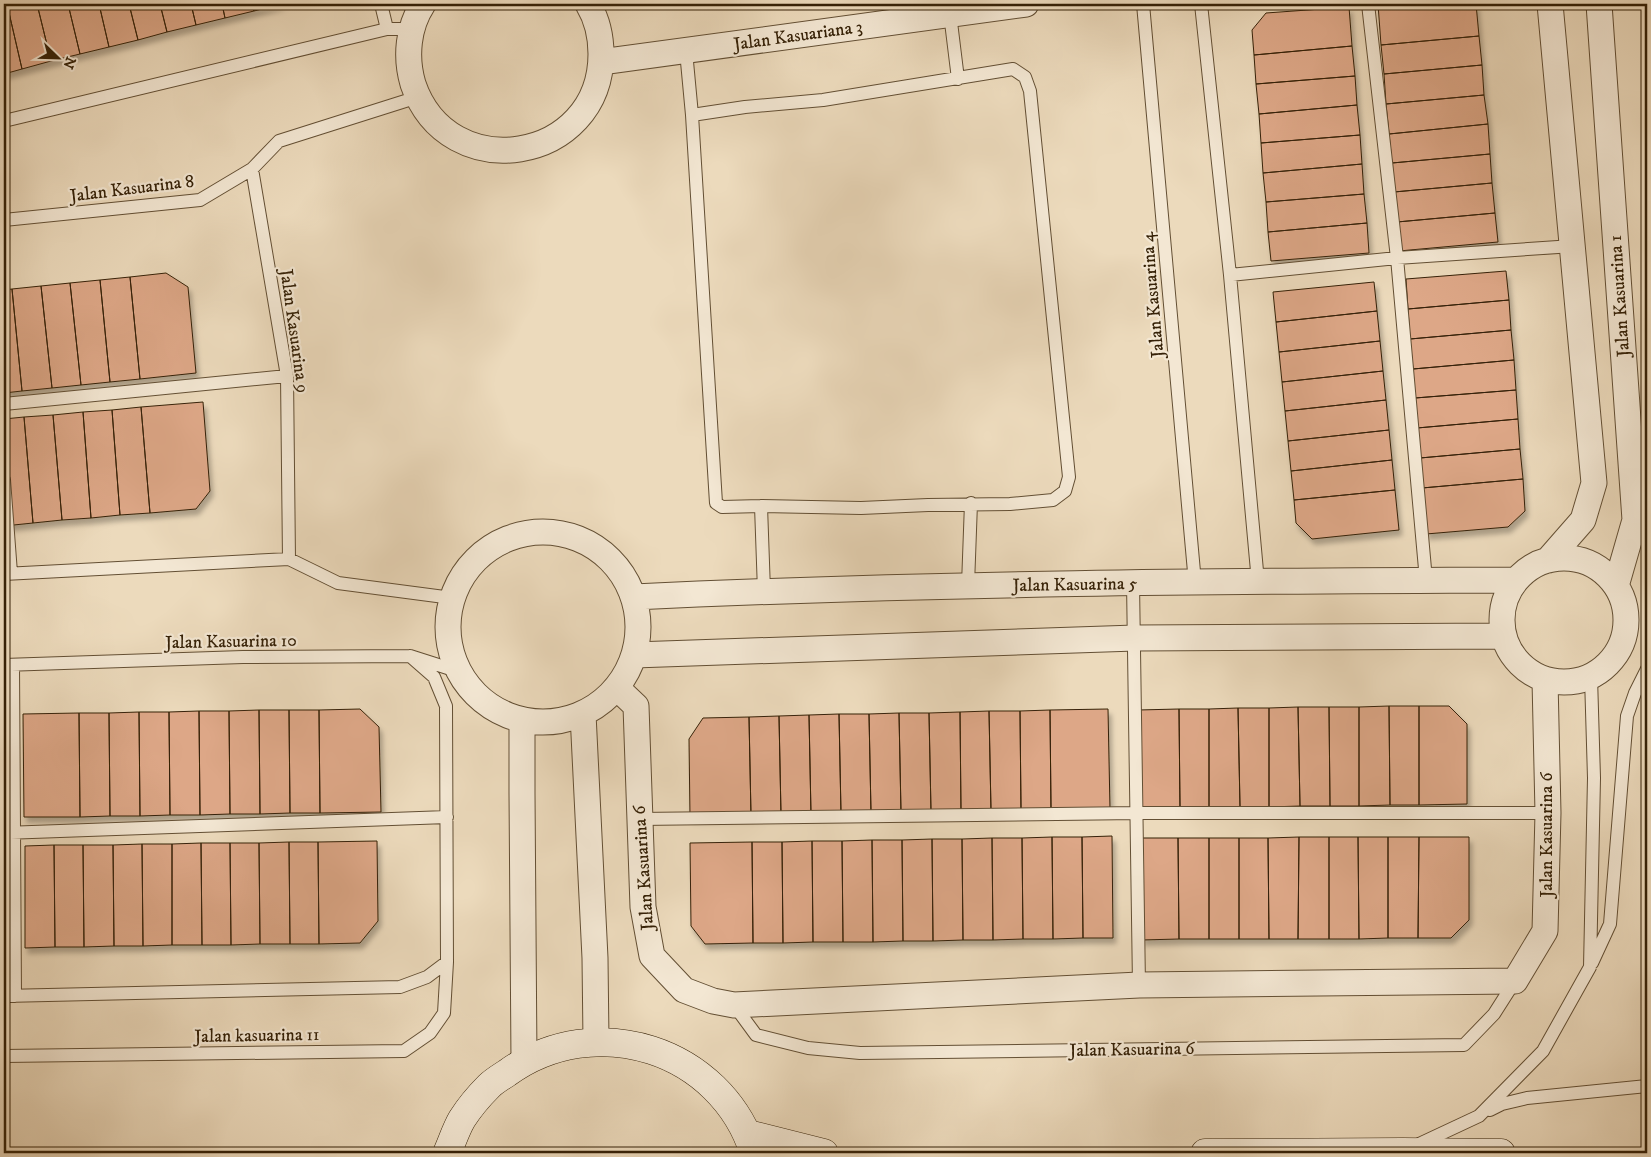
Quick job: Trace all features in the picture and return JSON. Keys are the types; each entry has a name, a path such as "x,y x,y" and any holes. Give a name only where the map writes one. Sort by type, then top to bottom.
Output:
{"main road":[{"path":"446,1153 462,1119 489,1086 524,1061 559,1047 596,1041 643,1046 686,1065 722,1094 751,1143 824,1153"},
{"path":"1206,1153 1501,1153"}],"street":[{"path":"423,4 412,29 408,52 410,75 418,97 428,113 441,127 456,138 474,146 512,151 532,147 549,140 566,129 579,116 590,100 598,81 601,43 597,24 588,4"},
{"name":"Jalan Kasuariana 3","path":"601,62 1026,4"},
{"path":"1548,560 1583,520 1594,483 1550,4"},
{"name":"Jalan Kasuarina 1","path":"1599,4 1635,520 1616,586"},
{"path":"532,532 554,532 575,536 594,546 611,560 625,577 634,597 639,626 634,655 627,672 617,688 601,703 583,714 553,722 522,721 484,703 457,671 449,648 447,623 452,598 461,578 474,561 491,547 510,537 532,532"},
{"path":"1568,558 1586,562 1603,571 1616,586 1624,606 1626,627 1620,648 1607,665 1591,677 1576,682 1560,683 1545,680 1526,671 1512,656 1503,636 1502,616 1506,597 1516,580 1531,568 1548,560 1568,558"},
{"name":"Jalan Kasuarina 5","path":"634,597 968,585 1516,580"},
{"path":"634,655 1134,638 1503,636"},
{"name":"Jalan Kasuarina 6","path":"617,688 636,706 643,907 652,956 684,990 714,1001 734,1005 1139,985 1516,981 1545,931 1548,813 1545,680"},
{"path":"583,714 595,958 596,1041"},
{"path":"522,721 524,1061"}],"lane":[{"path":"381,4 387,29"},
{"name":"Jalan Kasuarina 4","path":"1143,4 1195,582"},
{"path":"1201,4 1230,275 1258,582"},
{"path":"1368,4 1397,258 1426,580"},
{"path":"950,14 958,79"},
{"path":"4,121 387,29 412,29"},
{"path":"686,50 692,115 714,496 716,503 722,507 861,508 971,503 1010,504 1053,500 1065,491 1070,477 1030,91 1025,77 1013,69 823,100 692,115"},
{"name":"Jalan Kasuarina 8","path":"4,220 200,200 252,169 279,142 418,97"},
{"name":"Jalan Kasuarina 9","path":"252,169 288,376 289,559"},
{"path":"1230,275 1397,258 1573,246"},
{"path":"4,404 288,376"},
{"path":"4,480 7,574 289,559 338,584 452,598"},
{"path":"968,585 971,503"},
{"path":"762,506 764,591"},
{"path":"1133,583 1139,985"},
{"name":"Jalan Kasuarina 10","path":"8,665 243,657 410,656 457,671"},
{"name":"Jalan kasuarina 11","path":"4,1056 404,1051 430,1033 444,1013 447,962 446,706 434,677 410,656"},
{"path":"8,665 9,996 400,988 427,977 447,962"},
{"path":"1479,1116 1543,1051 1590,968 1610,924 1627,716 1635,693 1647,669"},
{"path":"1590,968 1594,778 1591,677"},
{"path":"639,819 1137,813 1548,813"},
{"path":"9,833 447,817"},
{"name":"Jalan Kasuarina 6","path":"734,1005 756,1036 808,1048 860,1053 1464,1045 1494,1014 1516,981"},
{"path":"1403,1152 1502,1104 1527,1098 1647,1086"}],"building":[{"path":"4,4 7,4 22,69 4,74"},
{"path":"7,4 37,4 51,61 22,69"},
{"path":"37,4 68,4 80,54 51,61"},
{"path":"68,4 99,4 109,47 80,54"},
{"path":"99,4 129,4 138,40 109,47"},
{"path":"129,4 160,4 167,32 138,40"},
{"path":"160,4 191,4 196,25 167,32"},
{"path":"191,4 222,4 225,18 196,25"},
{"path":"222,4 252,4 254,11 225,18"},
{"path":"252,4 282,4 254,11"},
{"path":"1378,4 1476,4 1479,36 1381,45"},
{"path":"1349,7 1352,46 1254,55 1252,30 1266,13"},
{"path":"1479,36 1482,65 1384,74 1381,45"},
{"path":"1352,46 1355,76 1256,84 1254,55"},
{"path":"1482,65 1484,95 1386,104 1384,74"},
{"path":"1355,76 1357,105 1259,114 1256,84"},
{"path":"1484,95 1488,124 1389,134 1386,104"},
{"path":"1357,105 1360,135 1261,143 1259,114"},
{"path":"1488,124 1490,154 1392,163 1389,134"},
{"path":"1360,135 1362,164 1263,173 1261,143"},
{"path":"1490,154 1492,183 1394,192 1392,163"},
{"path":"1362,164 1364,194 1266,202 1263,173"},
{"path":"1492,183 1495,213 1397,222 1394,192"},
{"path":"1364,194 1367,223 1268,232 1266,202"},
{"path":"1495,213 1498,242 1399,251 1397,222"},
{"path":"1367,223 1369,253 1271,261 1268,232"},
{"path":"1506,271 1509,300 1408,309 1406,279"},
{"path":"166,273 188,287 196,373 140,379 130,277"},
{"path":"130,277 140,379 110,382 100,280"},
{"path":"100,280 110,382 81,385 70,283"},
{"path":"1374,282 1377,311 1276,322 1273,292"},
{"path":"70,283 81,385 52,388 41,286"},
{"path":"41,286 52,388 22,391 12,289"},
{"path":"12,289 22,391 4,393 4,290"},
{"path":"1509,300 1511,330 1410,339 1408,309"},
{"path":"1377,311 1380,341 1279,352 1276,322"},
{"path":"1511,330 1514,360 1413,369 1410,339"},
{"path":"1380,341 1383,371 1282,382 1279,352"},
{"path":"1514,360 1516,390 1415,398 1413,369"},
{"path":"1383,371 1386,400 1285,411 1282,382"},
{"path":"1516,390 1518,419 1417,428 1415,398"},
{"path":"1386,400 1389,430 1288,441 1285,411"},
{"path":"203,402 210,491 196,509 150,513 141,407"},
{"path":"141,407 150,513 120,515 112,410"},
{"path":"112,410 120,515 91,518 83,412"},
{"path":"83,412 91,518 62,520 53,415"},
{"path":"53,415 62,520 33,523 24,417"},
{"path":"24,417 33,523 4,526 4,419"},
{"path":"1518,419 1520,449 1420,458 1417,428"},
{"path":"1389,430 1392,460 1291,471 1288,441"},
{"path":"1520,449 1523,479 1422,488 1420,458"},
{"path":"1392,460 1395,490 1294,500 1291,471"},
{"path":"1523,479 1525,511 1508,527 1426,534 1422,488"},
{"path":"1395,490 1399,530 1312,539 1296,523 1294,500"},
{"path":"1389,706 1419,706 1419,805 1390,805"},
{"path":"1389,706 1390,805 1359,806 1359,707"},
{"path":"1419,706 1449,706 1467,724 1467,804 1419,805"},
{"path":"1298,707 1329,707 1330,806 1300,806"},
{"path":"1298,707 1300,806 1269,807 1269,708"},
{"path":"1329,707 1359,707 1359,806 1330,806"},
{"path":"1238,708 1269,708 1269,807 1240,807"},
{"path":"1238,708 1240,807 1209,807 1209,709"},
{"path":"360,709 379,727 381,812 320,813 319,710"},
{"path":"1108,709 1110,809 1051,810 1050,710"},
{"path":"1179,709 1180,808 1139,808 1138,710"},
{"path":"1179,709 1209,709 1209,807 1180,808"},
{"path":"259,710 260,814 230,814 229,711"},
{"path":"259,710 289,710 290,813 260,814"},
{"path":"289,710 319,710 320,813 290,813"},
{"path":"1050,710 1051,810 1021,810 1020,711"},
{"path":"199,711 200,815 170,815 169,712"},
{"path":"199,711 229,711 230,814 200,815"},
{"path":"989,711 991,811 961,812 960,712"},
{"path":"989,711 1020,711 1021,810 991,811"},
{"path":"139,712 140,816 110,816 109,713"},
{"path":"139,712 169,712 170,815 140,816"},
{"path":"960,712 961,812 931,812 929,713"},
{"path":"79,713 80,817 24,817 23,714"},
{"path":"79,713 109,713 110,816 80,817"},
{"path":"899,713 901,813 871,813 869,714"},
{"path":"899,713 929,713 931,812 901,813"},
{"path":"839,714 841,814 811,815 809,715"},
{"path":"839,714 869,714 871,813 841,814"},
{"path":"809,715 811,815 781,815 779,716"},
{"path":"779,716 781,815 751,816 749,717"},
{"path":"749,717 751,816 690,817 689,739 703,718"},
{"path":"1112,836 1113,938 1083,938 1082,837"},
{"path":"1052,837 1082,837 1083,938 1053,939"},
{"path":"1052,837 1053,939 1023,939 1022,838"},
{"path":"1299,837 1329,837 1329,939 1298,939"},
{"path":"1299,837 1298,939 1269,939 1268,838"},
{"path":"1329,837 1358,837 1359,939 1329,939"},
{"path":"1358,837 1388,837 1388,938 1359,939"},
{"path":"1388,837 1419,837 1418,938 1388,938"},
{"path":"1419,837 1469,837 1469,920 1451,938 1418,938"},
{"path":"992,838 1022,838 1023,939 993,940"},
{"path":"992,838 993,940 963,940 962,839"},
{"path":"1141,838 1178,838 1179,939 1141,940"},
{"path":"1178,838 1209,838 1209,939 1179,939"},
{"path":"1209,838 1239,838 1239,939 1209,939"},
{"path":"1239,838 1268,838 1269,939 1239,939"},
{"path":"932,839 962,839 963,940 933,941"},
{"path":"932,839 933,941 903,941 902,840"},
{"path":"872,840 902,840 903,941 873,942"},
{"path":"872,840 873,942 843,942 842,841"},
{"path":"377,841 378,921 360,943 319,944 318,842"},
{"path":"812,841 842,841 843,942 813,942"},
{"path":"812,841 813,942 783,943 782,842"},
{"path":"289,842 318,842 319,944 290,944"},
{"path":"289,842 290,944 260,944 259,843"},
{"path":"752,842 753,943 705,944 691,926 690,843"},
{"path":"752,842 782,842 783,943 753,943"},
{"path":"201,843 230,843 231,945 202,945"},
{"path":"201,843 202,945 172,945 172,844"},
{"path":"230,843 259,843 260,944 231,945"},
{"path":"142,844 172,844 172,945 143,946"},
{"path":"142,844 143,946 114,946 113,845"},
{"path":"54,845 83,845 84,947 55,947"},
{"path":"54,845 55,947 25,948 25,846"},
{"path":"83,845 113,845 114,946 84,947"}]}
